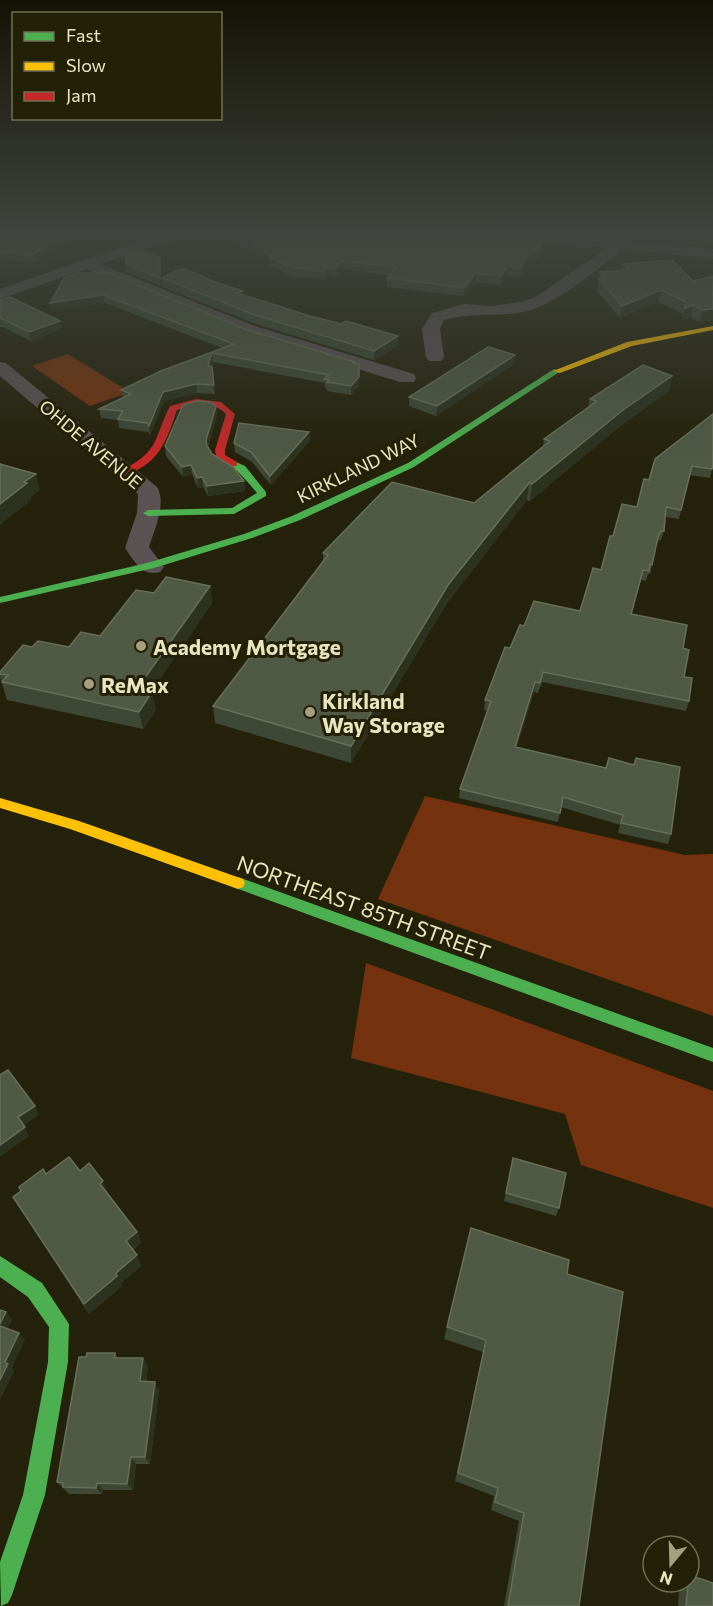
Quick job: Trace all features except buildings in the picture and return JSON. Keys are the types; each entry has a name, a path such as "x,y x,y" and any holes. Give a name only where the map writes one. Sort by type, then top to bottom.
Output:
{"main road":[{"name":"KIRKLAND WAY","path":"0,600 75,586 152,567 277,525 324,507 424,458 552,374 574,363 635,343 713,328"},
{"path":"125,472 146,463 157,450 173,408 199,401 226,405 231,414 220,450 221,456 242,468 262,494 254,501 234,511 148,513"},
{"name":"NORTHEAST 85TH STREET","path":"0,803 74,825 713,1055"},
{"path":"0,1266 35,1290 59,1324 58,1362 34,1495 0,1595"}],"street":[{"path":"195,308 249,330 407,378"},
{"path":"435,357 431,328 438,317 464,309 492,311 511,308"},
{"name":"OHDE AVENUE","path":"0,367 149,492 148,513 137,548 152,567"}],"shaded area":[{"path":"68,354 130,392 90,406 32,366"},
{"path":"425,796 685,855 713,854 713,1016 378,899"},
{"path":"366,963 713,1091 713,1208 581,1165 565,1114 351,1058"}],"traffic: fast":[{"path":"0,600 150,566 248,536 296,518 411,465 557,371"},
{"path":"148,513 234,511 263,494 242,468 234,464"},
{"path":"238,883 713,1055"},
{"path":"0,1266 35,1290 59,1324 58,1362 34,1495 0,1595"}],"traffic: slow":[{"path":"557,371 630,344 713,328"},
{"path":"0,803 74,825 238,883"}],"traffic: jam":[{"path":"125,472 153,454 162,439 173,408 204,401 218,404 231,414 220,450 221,456 234,464"}],"place":[{"name":"Academy Mortgage","path":"141,646"},
{"name":"ReMax","path":"89,684"},
{"name":"Kirkland Way Storage","path":"310,712"}]}
